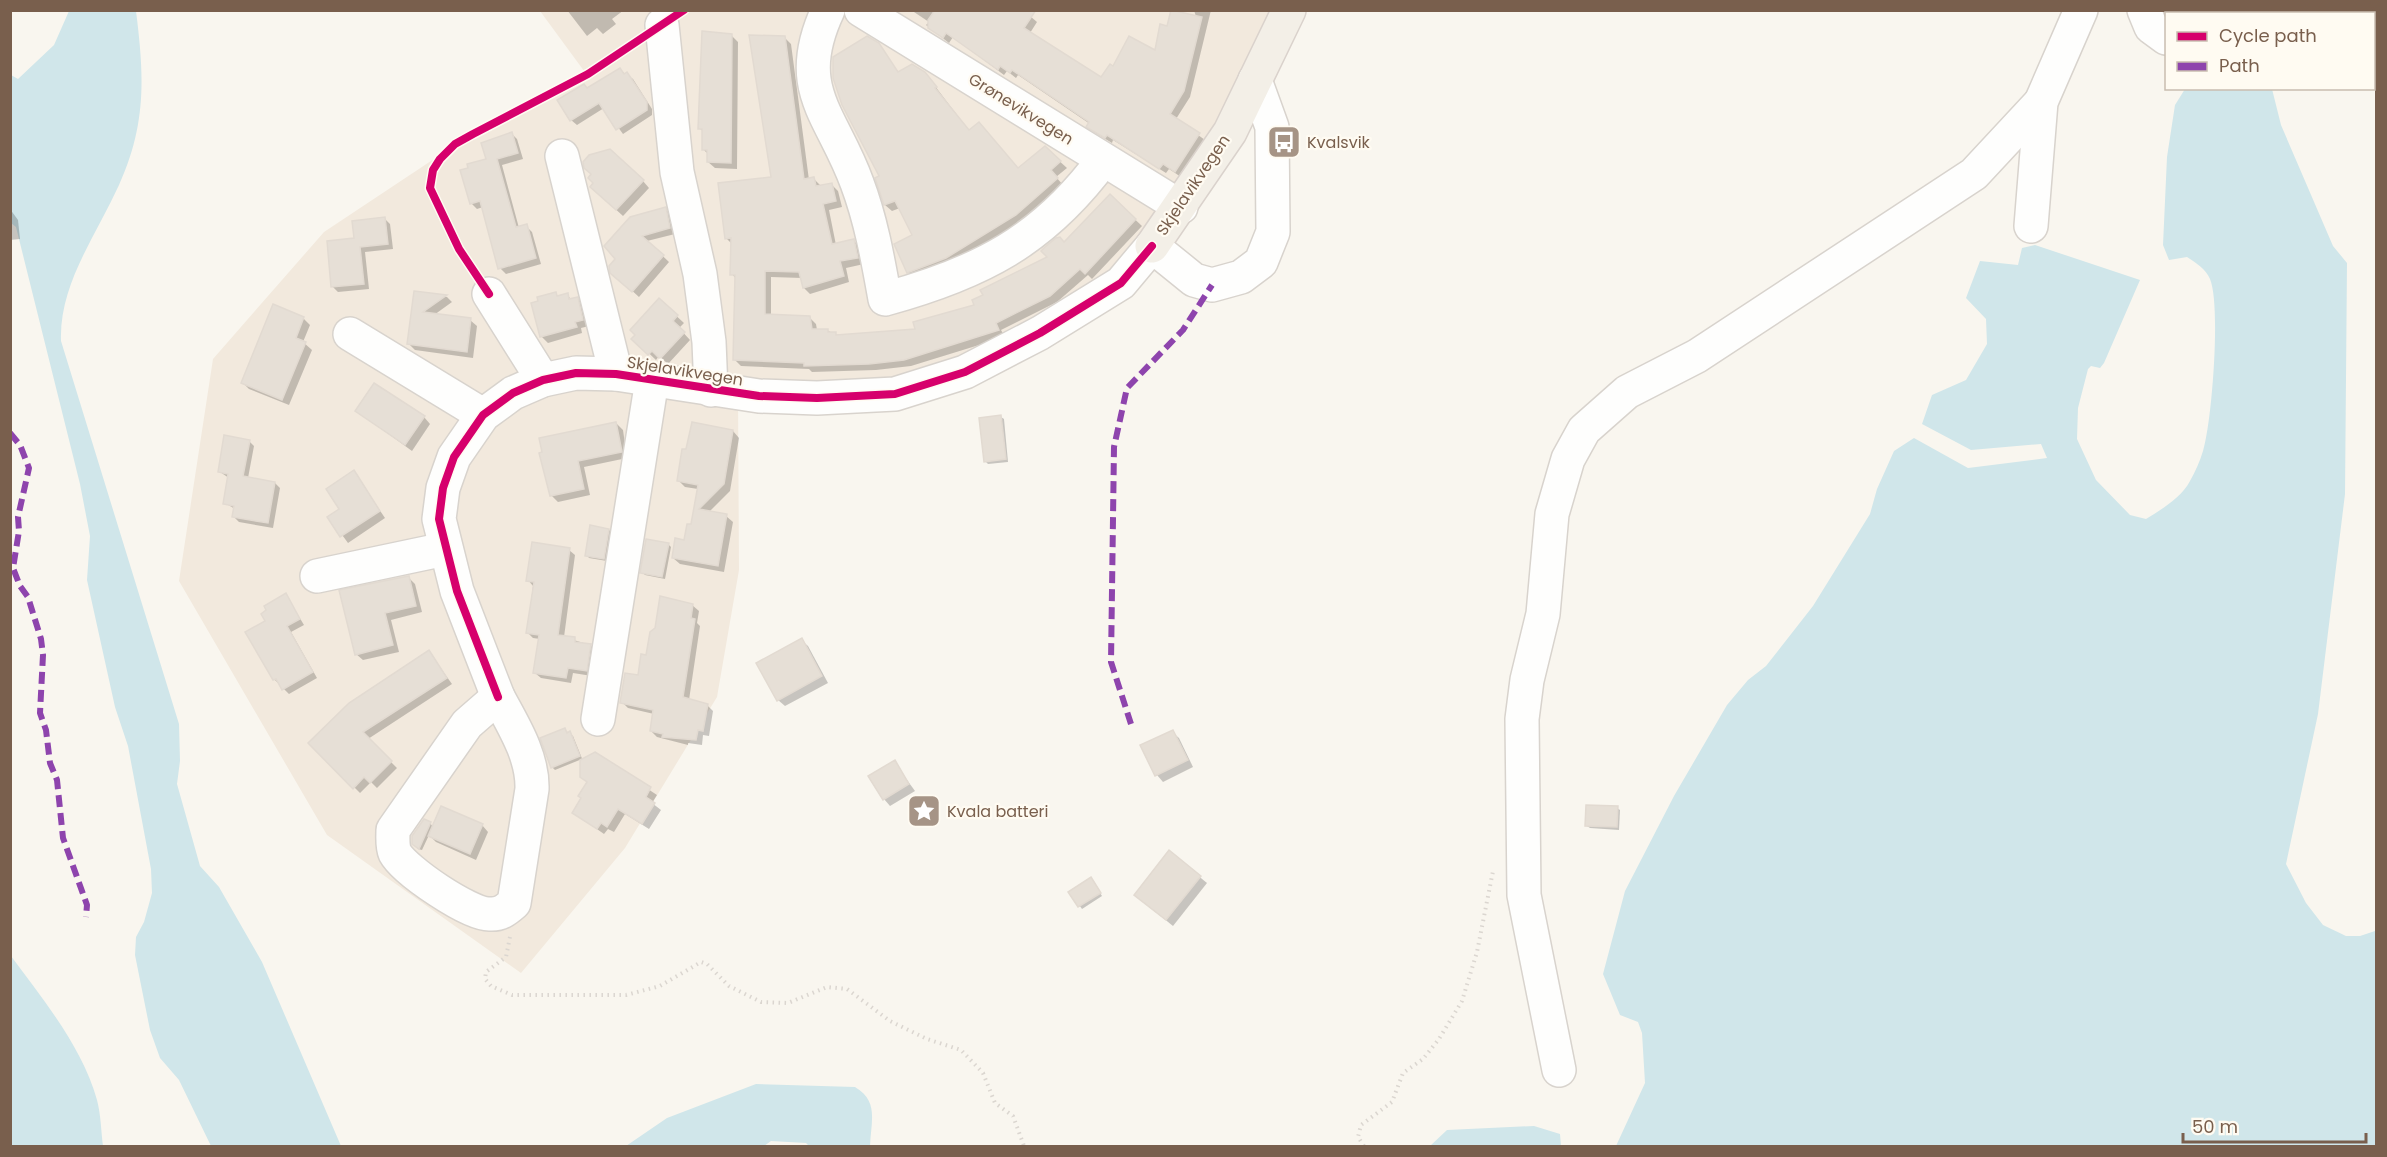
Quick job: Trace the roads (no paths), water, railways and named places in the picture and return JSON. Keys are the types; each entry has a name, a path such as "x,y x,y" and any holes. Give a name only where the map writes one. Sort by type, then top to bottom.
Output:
{"main road":[{"name":"Skjelavikvegen","path":"1152,246 1181,207 1230,132 1289,10"}],"street":[{"path":"828,10 813,57 813,84 822,111 857,183 873,236 885,299 945,282 972,271 1003,253 1036,231 1064,206 1103,160"},
{"name":"Grønevikvegen","path":"861,10 1181,207"},
{"path":"2031,226 2042,102 2081,10"},
{"path":"2144,10 2151,27 2165,37"},
{"name":"Skjelavikvegen","path":"662,25 677,172 700,274 709,342 711,390"},
{"path":"1152,246 1194,280 1212,285 1241,278 1261,261 1273,232 1272,127 1255,80"},
{"path":"1559,1070 1524,895 1522,719 1527,680 1544,614 1552,514 1568,459 1584,430 1627,392 1697,356 1974,174 2042,102"},
{"name":"Skjelavikvegen","path":"562,156 616,374"},
{"name":"Skjelavikvegen","path":"498,697 467,724 393,830 394,850 409,868 428,882 484,914 501,913 514,903 532,780 526,755 498,697 457,591 439,519 443,488 454,457 483,415 513,393 543,380 576,373 616,374 759,396 817,398 895,393 965,372 1040,333 1121,283 1152,246"},
{"path":"489,294 543,380"},
{"path":"350,334 483,415"},
{"name":"Skjelavikvegen","path":"598,719 652,380"},
{"path":"317,576 445,549"}],"place":[{"name":"Kvalsvik","path":"1284,142"},
{"name":"Kvala batteri","path":"924,811"}]}
